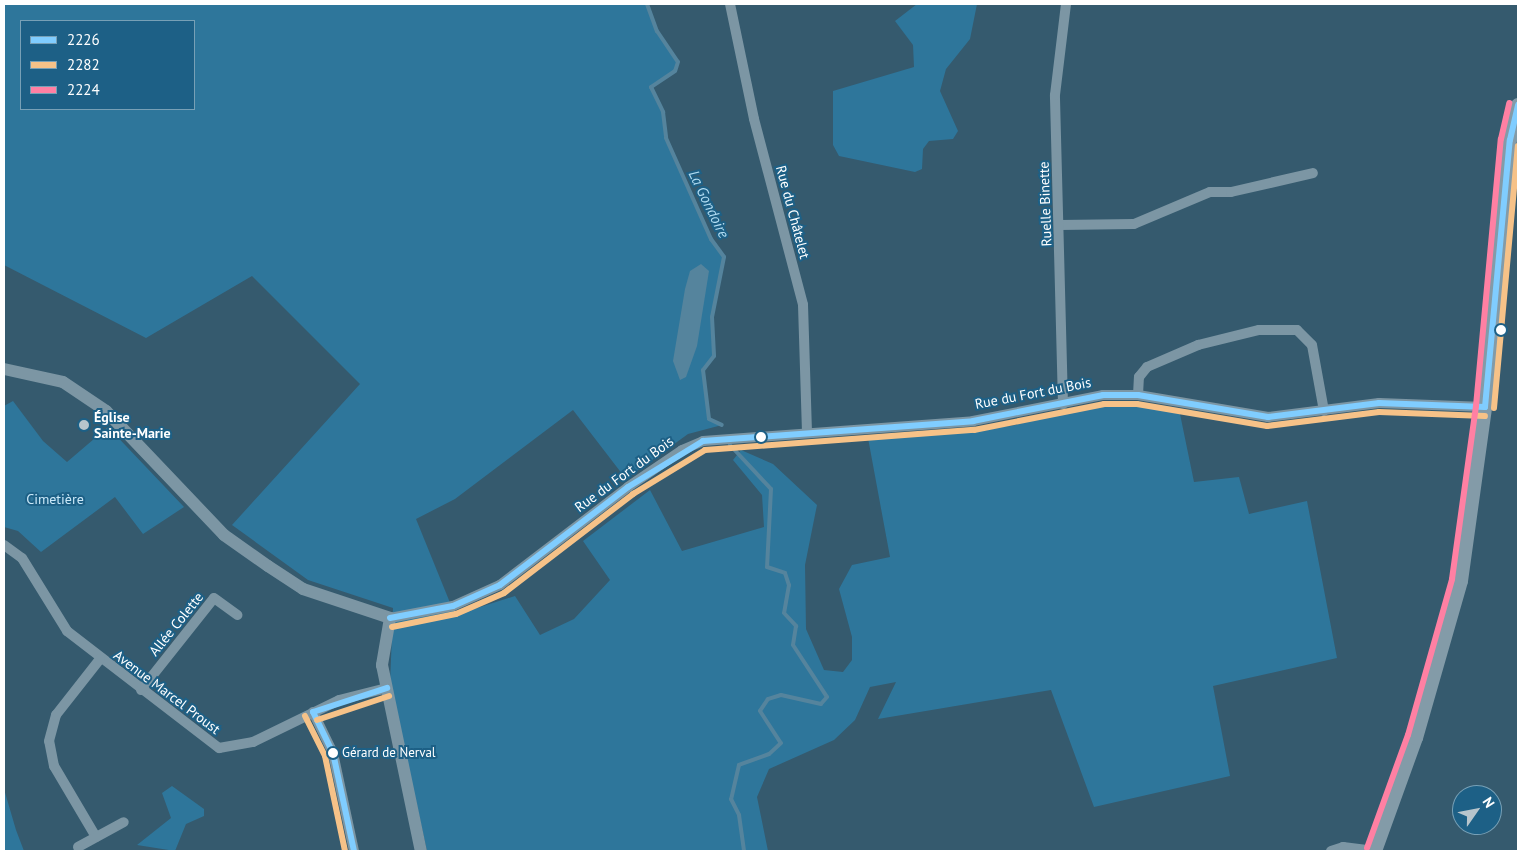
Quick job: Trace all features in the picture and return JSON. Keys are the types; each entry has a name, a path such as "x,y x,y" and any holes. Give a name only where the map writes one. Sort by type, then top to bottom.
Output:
{"main road":[{"path":"1375,851 1449,630 1485,407 1510,140 1518,105"}],"street":[{"name":"Rue du Châtelet","path":"730,4 754,119 803,305 807,431"},
{"name":"Ruelle Binette","path":"1063,404 1060,225 1055,95 1066,4"},
{"path":"1060,225 1134,224 1210,192 1231,192 1313,174"},
{"path":"1138,395 1138,377 1147,367 1198,345 1259,330 1297,330 1312,345 1324,411"},
{"name":"Rue du Fort du Bois","path":"4,369 63,382 106,411 224,535 303,589 390,618 453,606 500,585 682,450 704,441 807,431 973,420 1103,395 1138,395 1245,416 1324,411 1379,403 1485,407"},
{"name":"Avenue Marcel Proust","path":"4,545 22,558 60,623 100,659 219,748 253,742 338,700 387,688"},
{"name":"Allée Colette","path":"141,690 214,598 237,615"},
{"path":"390,618 383,639 387,688 421,851"},
{"path":"96,837 54,766 49,741 56,715 100,659"},
{"path":"313,712 333,753 354,851"},
{"path":"78,847 124,822"},
{"path":"1331,851 1343,847 1375,851"}],"green space":[{"path":"4,4 647,4 657,31 678,62 675,71 651,87 663,112 666,138 711,239 724,257 712,317 714,356 703,370 709,419 722,425 688,434 626,479 573,410 455,499 416,519 455,615 515,596 540,635 574,619 610,580 583,541 650,490 682,551 764,527 762,495 733,460 741,450 773,464 817,505 805,565 806,629 824,670 843,672 852,660 852,637 839,589 852,565 890,557 868,438 1011,426 1088,406 1139,404 1180,414 1194,482 1239,477 1249,514 1307,501 1337,658 1213,686 1230,776 1094,807 1051,690 878,719 896,682 870,687 855,720 834,740 769,769 757,797 768,851 427,851 390,684 393,608 308,580 232,525 360,384 252,276 146,338 4,265"},
{"path":"917,4 977,4 970,39 946,69 940,91 958,131 953,139 929,141 923,149 922,169 915,172 839,156 833,145 833,91 914,67 913,45 895,21"},
{"name":"Cimetière","path":"13,401 43,441 67,462 108,427 184,507 143,534 115,497 41,552 18,531 4,527 4,406"},
{"path":"172,786 204,809 204,816 186,824 175,851 137,845 171,818 162,793"},
{"path":"4,789 16,830 24,851 4,851"}],"shaded area":[{"path":"701,264 709,271 697,346 686,377 680,380 673,361 685,289 690,271"}],"waterway":[{"name":"La Gondoire","path":"647,4 657,31 678,62 675,71 651,87 663,112 666,138 711,239 724,257 712,317 714,356 703,370 709,419 722,425"},
{"name":"La Gondoire","path":"730,445 771,489 767,567 785,573 789,585 784,613 796,626 793,645 827,697 821,704 781,695 768,699 760,711 781,743 769,754 739,765 731,799 739,815 744,851"}],"transit line":[{"name":"2224","path":"1367,848 1408,735 1452,579 1476,406 1501,139 1509,103"},
{"name":"2226","path":"1485,407 1510,140 1518,105"},
{"name":"2282","path":"1494,408 1518,146"},
{"name":"2226","path":"390,618 453,606 500,585 628,487 703,441 973,421 1103,395 1138,395 1268,417 1379,403 1485,407"},
{"name":"2282","path":"392,627 456,614 504,593 633,494 705,450 974,430 1104,404 1137,404 1267,426 1379,412 1485,416"},
{"name":"2226","path":"313,712 387,688"},
{"name":"2282","path":"317,720 389,696"},
{"name":"2226","path":"313,712 333,753 354,851"},
{"name":"2282","path":"305,716 325,756 345,851"}],"place":[{"name":"Église Sainte-Marie","path":"84,425"},
{"name":"Gérard de Nerval","path":"333,753"}]}
